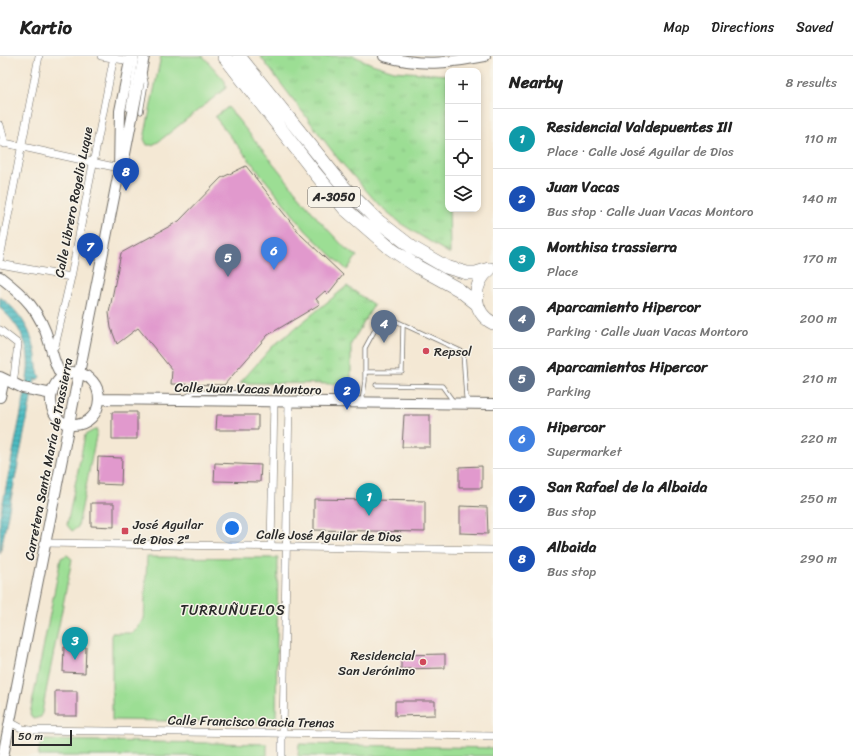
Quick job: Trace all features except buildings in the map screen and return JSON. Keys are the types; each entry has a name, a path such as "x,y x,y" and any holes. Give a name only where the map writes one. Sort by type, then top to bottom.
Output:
{"highway":[{"path":"216,56 263,106"},
{"name":"A-3050","path":"224,56 331,193 362,226 402,257 458,289 478,304"},
{"name":"A-3050","path":"239,56 344,187 365,209 396,236 437,262 456,271 476,273 491,268"},
{"path":"248,56 289,118"},
{"name":"A-3050","path":"491,268 483,275 477,289 478,304 482,314 493,323"}],"street":[{"path":"0,258 39,56"},
{"path":"101,56 133,58 120,111 119,168"},
{"path":"119,168 124,157 137,84 144,56"},
{"path":"384,56 407,63 447,63 485,56"},
{"name":"Calle Librero Rogelio Luque","path":"51,347 55,346 71,278 114,57"},
{"path":"0,125 3,143 119,168"},
{"name":"Carretera Santa María de Trassierra","path":"3,756 119,168"},
{"path":"0,264 71,278"},
{"path":"0,277 30,303 44,328 56,367 62,376"},
{"path":"0,330 18,344 13,385"},
{"path":"72,372 79,372 92,380 97,386 100,399 97,410 89,419 78,424 68,424 60,420 55,414 51,403 52,394 55,385 62,376 72,372"},
{"path":"0,397 2,378 13,385 52,394"},
{"name":"Calle Juan Vacas Montoro","path":"100,399 493,404"},
{"path":"271,546 274,401"},
{"path":"282,756 289,402"},
{"name":"Calle José Aguilar de Dios","path":"45,543 493,550"},
{"name":"Calle Francisco Gracia Trenas","path":"10,722 30,730 493,736"}],"lane":[{"path":"128,109 133,58"},
{"path":"141,112 146,83 142,67"},
{"path":"362,402 365,372 365,348 383,315 463,352 466,397 472,404"},
{"path":"365,372 402,372 403,325"},
{"path":"376,385 442,386 455,404"},
{"path":"181,399 195,392 263,393"}],"green space":[{"path":"161,56 203,56 225,81 226,88 158,142 152,145 147,145 144,139"},
{"path":"260,56 354,56 394,71 445,75 445,212 449,212 450,254 403,225 379,205 339,160"},
{"path":"228,107 318,219 346,249 357,256 347,270 306,231 215,117"},
{"path":"347,286 374,305 351,344 351,378 346,384 240,383 272,347"},
{"path":"96,429 97,431 78,527 72,531 67,525 85,435"},
{"path":"67,555 72,559 41,717 33,719 30,714 61,558"},
{"path":"147,557 278,558 276,723 112,720 112,633 133,633 144,619"},
{"path":"41,740 267,744 267,756 38,756"},
{"path":"299,744 493,748 493,756 298,756"}],"water":[{"path":"0,297 7,302 23,320 33,342 40,377 37,380 35,378 34,386 26,384 28,362 25,342 15,324 0,308"},
{"path":"25,393 32,394 0,554 0,517"}],"place":[{"name":"Albaida","path":"126,191"},
{"name":"San Rafael de la Albaida","path":"90,266"},
{"name":"Hipercor","path":"274,270"},
{"name":"Aparcamientos Hipercor","path":"228,277"},
{"name":"Aparcamiento Hipercor","path":"384,343"},
{"name":"Repsol","path":"426,351"},
{"name":"Juan Vacas","path":"347,410"},
{"name":"Residencial Valdepuentes III","path":"369,516"},
{"name":"José Aguilar de Dios 2ª","path":"125,531"},
{"name":"Monthisa trassierra","path":"75,660"},
{"name":"Residencial San Jerónimo","path":"423,662"}],"district":[{"name":"TURRUÑUELOS","path":"233,610"}]}
